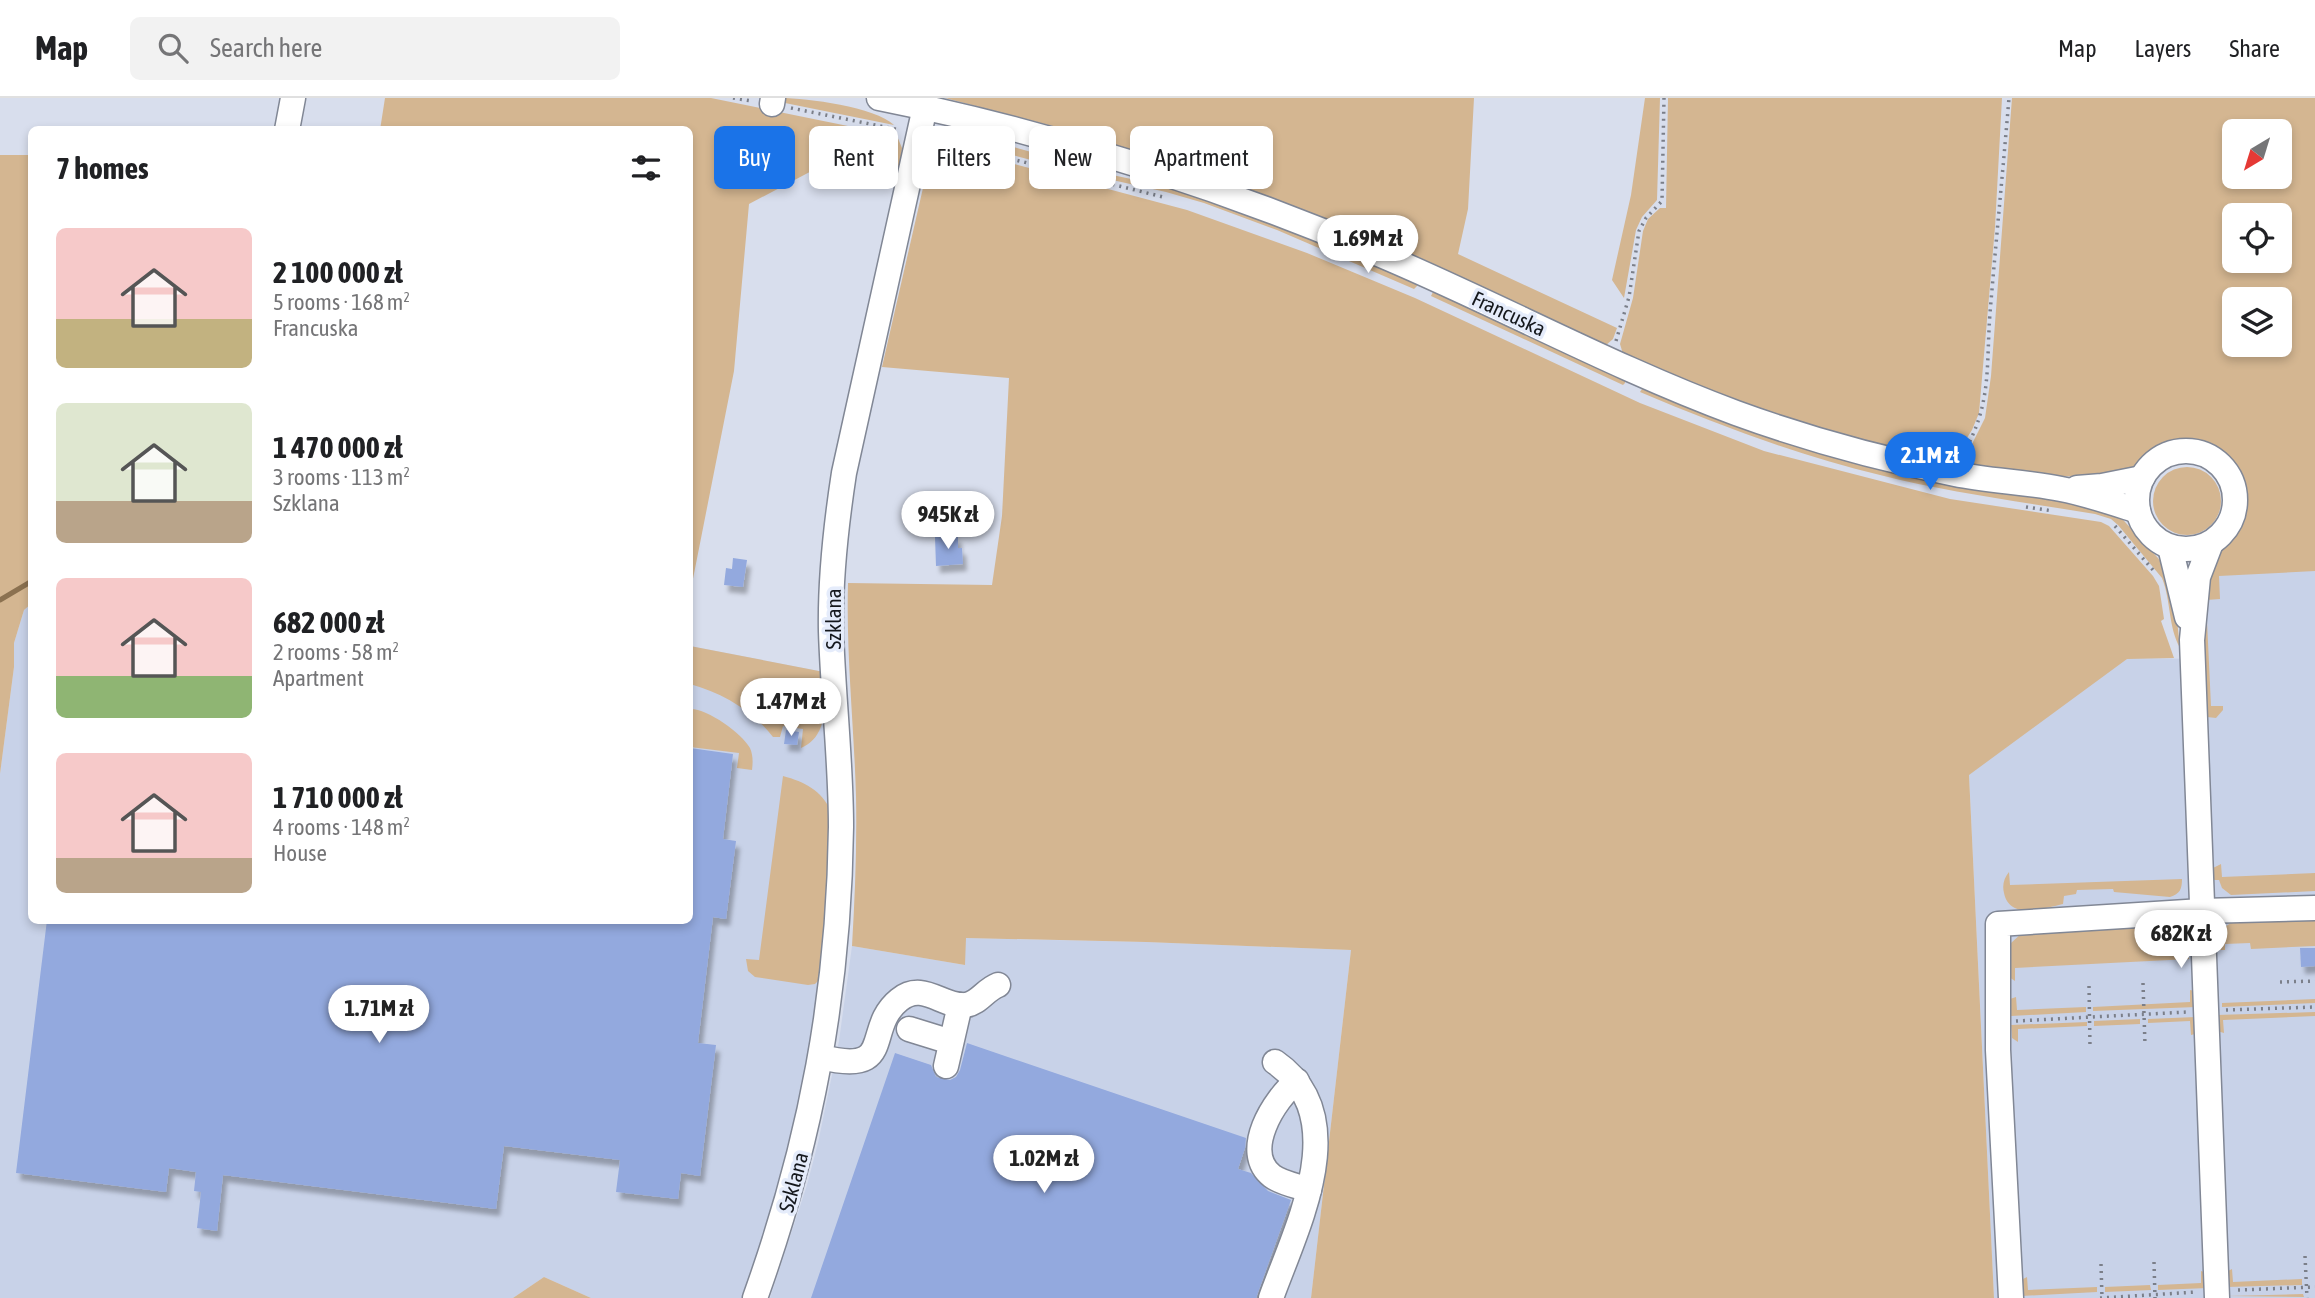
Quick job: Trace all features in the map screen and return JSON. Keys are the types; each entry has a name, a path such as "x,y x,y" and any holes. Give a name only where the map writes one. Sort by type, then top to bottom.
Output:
{"street":[{"path":"287,126 293,98"},
{"name":"Francuska","path":"879,98 989,122 1193,182 1281,214 1426,287 1609,359 1635,383 1870,455 2061,500 2138,511"},
{"name":"Szklana","path":"920,126 925,107"},
{"name":"Szklana","path":"755,1298 779,1230 804,1141 830,998 840,882 840,768 831,630 836,528 846,460 912,162"},
{"path":"2182,451 2206,456 2225,471 2234,494 2232,518 2223,533 2211,543 2183,550 2169,547 2155,538 2144,526 2138,511 2137,494 2142,478 2152,465 2166,456 2182,451"},
{"name":"Francuska","path":"2061,500 2102,486 2142,478"},
{"path":"2211,543 2198,577 2192,640 2217,1298"},
{"path":"2169,547 2192,640"},
{"path":"2011,1298 1998,1022 1998,923 2202,911 2315,908"},
{"path":"821,1058 846,1063 861,1061 867,1057 876,1045 888,1013 905,996 926,993 960,1005 976,1001 998,985"},
{"path":"946,1066 960,1005"},
{"path":"909,1028 951,1042"},
{"path":"1272,1298 1309,1190 1316,1135 1313,1110 1297,1081 1275,1062"},
{"path":"1297,1081 1287,1088 1272,1111 1257,1149 1261,1164 1273,1177 1309,1190"}],"path":[{"path":"733,98 773,101 900,130 903,141 912,143"},
{"path":"1609,359 1629,297 1639,231 1646,218 1662,201 1664,98"},
{"path":"1955,474 1982,416 2008,98"},
{"path":"1015,161 1174,200"},
{"path":"2023,506 2061,500"},
{"path":"2108,521 2156,573"},
{"path":"2280,982 2315,981"},
{"path":"2143,983 2145,1045"},
{"path":"2089,986 2090,1047"},
{"path":"1998,1022 2315,1007"},
{"path":"2305,1256 2306,1298"},
{"path":"2154,1262 2155,1298"},
{"path":"2101,1264 2102,1298"}],"shaded area":[{"path":"385,98 711,98 848,126 809,126 809,172 795,180 795,126 714,126 714,189 777,189 749,204 734,371 693,579 693,126 381,126"},
{"path":"781,98 857,109 872,113 894,125 780,102"},
{"path":"945,98 1474,98 1468,209 1458,254 1617,328 1613,339 1605,346 1237,189 1273,189 1273,126 1130,126 1130,150 1116,146 1116,126 1052,126"},
{"path":"1645,98 1660,98 1657,200 1642,217 1636,230 1624,298 1612,280 1631,195"},
{"path":"1668,98 2002,98 1995,227 1979,413 1972,430 1953,460 1948,463 1872,447 1739,405 1623,354 1620,344 1633,298 1643,231 1648,219 1660,208 1666,208"},
{"path":"2012,98 2315,98 2315,571 2219,576 2220,599 2206,600 2211,706 2223,706 2216,718 2207,717 2201,616 2212,559 2242,527 2248,503 2243,478 2227,455 2204,442 2166,443 2153,450 2132,469 2111,477 2047,476 1967,466 1967,454 1985,418 1991,376"},
{"path":"898,138 902,148 900,173 898,172"},
{"path":"1015,147 1029,151 1029,159 1015,156"},
{"path":"0,155 28,155 28,607 24,610 14,643 14,667 0,774"},
{"path":"1015,164 1029,168 1029,189 1108,189 1187,210 1307,253 1415,298 1640,403 1764,451 1950,499 2101,522 2109,526 2159,586 2164,619 2161,621 2174,658 2127,659 1969,775 1994,1298 1311,1298 1351,950 966,938 965,965 852,946 856,815 848,583 992,585 1002,516 1009,378 882,367 923,189 1015,189"},
{"path":"1116,176 1130,179 1130,184 1116,181"},
{"path":"1153,189 1175,189 1282,226 1418,283 1417,286 1414,289 1277,230"},
{"path":"1434,290 1625,377 1625,383 1623,385 1431,296"},
{"path":"1644,386 2060,500 2115,511 2166,569 2175,601 2180,648 2173,631 2162,578 2111,519 1933,487 1849,467 1788,449 1699,416 1640,392"},
{"path":"2180,467 2194,467 2206,472 2216,482 2221,501 2216,520 2206,530 2194,535 2180,535 2168,530 2158,520 2153,508 2153,494 2158,482 2168,472"},
{"path":"2315,540 2315,1298 1994,1298 1969,774 2127,658 2203,659 2205,573"},
{"path":"28,607 28,924 693,924 693,647 824,672 831,811 830,879 811,1055 769,1226 743,1298 591,1298 544,1277 513,1298 0,1298 0,774 14,667 14,643 24,610"},
{"path":"693,647 824,672 824,715 817,734 801,748 803,729 783,726 780,737 773,737 746,711 714,692 693,685"},
{"path":"693,709 714,717 740,735 751,751 752,770 737,768 739,753 693,747"},
{"path":"783,776 812,788 831,811 823,976 815,984 808,985 755,977 748,971 746,959 759,960"},
{"path":"2221,864 2222,877 2315,873 2315,891 2231,895 2222,888 2219,880 2211,880 2211,869"},
{"path":"2009,872 2010,885 2182,879 2182,883 2178,893 2170,897 2114,892 2113,889 2077,890 2076,894 2064,896 2063,904 2038,910 2021,910 2008,902 2004,893 2003,887"},
{"path":"2315,919 2315,946 2251,949 2250,943 2225,944 2225,950 2213,950 2218,931 2231,923"},
{"path":"2159,926 2160,932 2172,932 2183,938 2189,959 2015,968 2015,981 2009,977 2011,943 2022,933"},
{"path":"965,938 1351,950 1311,1298 770,1298 818,1143 839,1041 852,946 965,965"},
{"path":"2190,990 2194,991 2196,1007 2093,1011 2093,1007 2190,1002"},
{"path":"2016,997 2017,1010 2086,1007 2086,1012 2011,1016 2010,999"},
{"path":"2315,999 2315,1003 2222,1007 2222,1003"},
{"path":"2315,1012 2315,1016 2223,1020 2224,1033 2217,1031 2217,1015"},
{"path":"2196,1017 2195,1034 2191,1035 2190,1021 2148,1023 2148,1019"},
{"path":"2140,1019 2140,1024 2094,1026 2094,1021"},
{"path":"2087,1022 2087,1026 2018,1029 2018,1042 2012,1038 2011,1025"},
{"path":"2232,1269 2233,1282 2302,1279 2302,1285 2227,1287 2226,1272"},
{"path":"2201,1271 2204,1272 2208,1288 2158,1290 2158,1285 2201,1283"},
{"path":"544,1277 591,1298 513,1298"},
{"path":"2027,1277 2028,1290 2097,1287 2097,1292 2022,1296 2021,1280"},
{"path":"2150,1285 2151,1290 2105,1292 2105,1287"},
{"path":"2303,1294 2304,1297 2227,1296"}],"building":[{"path":"958,536 958,548 962,548 963,564 936,566 935,537"},
{"path":"733,558 747,560 743,587 724,585 726,568 732,569"},
{"path":"786,730 799,732 797,745 784,744"},
{"path":"693,748 733,754 723,839 736,841 726,919 713,917 698,1043 716,1045 700,1176 681,1173 678,1199 616,1192 620,1160 504,1146 496,1209 223,1175 217,1231 197,1228 201,1192 194,1191 196,1172 169,1168 166,1192 16,1173 47,924 693,924"},
{"path":"2300,948 2315,948 2315,966 2301,967"},
{"path":"967,1043 1246,1138 1238,1169 1251,1173 1268,1191 1291,1200 1256,1298 811,1298 895,1053 931,1065 936,1077 950,1080 956,1077 960,1070"}],"waterway":[{"path":"0,600 28,583"}]}
